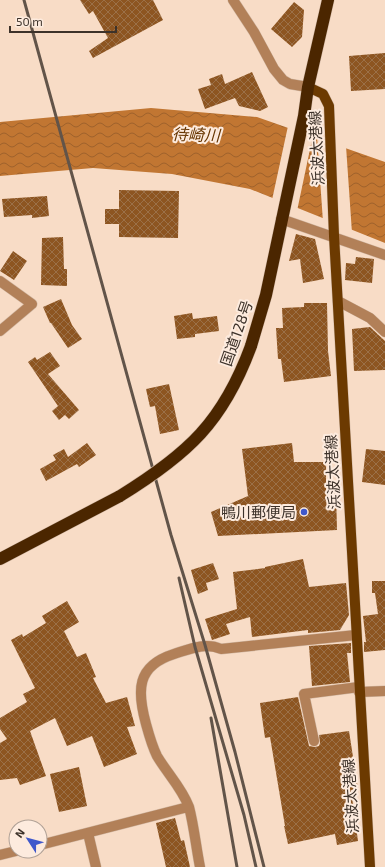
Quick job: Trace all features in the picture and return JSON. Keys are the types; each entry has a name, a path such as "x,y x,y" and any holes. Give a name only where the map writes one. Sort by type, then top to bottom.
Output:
{"highway":[{"name":"国道128号","path":"0,558 120,496 165,467 201,434 231,392 251,346 266,295 304,116 308,87 328,0"}],"main road":[{"name":"浜波太港線","path":"308,87 323,94 326,97 329,106 334,236 370,867"}],"street":[{"path":"233,0 254,32 274,69 283,80 290,84 308,87"},
{"path":"283,213 334,236 385,255"},
{"path":"0,281 32,304 0,331"},
{"path":"338,301 370,318 385,332"},
{"path":"200,867 188,807 180,788 157,756 152,744 140,703 140,690 143,676 154,662 166,656 205,645 221,649 356,635"},
{"path":"314,741 304,694 359,690 385,691"},
{"path":"48,843 188,807"},
{"path":"88,833 96,867"}],"water":[{"name":"待崎川","path":"151,108 257,117 385,162 385,243 250,189 172,174 93,168 0,176 0,122"}],"pier":[{"path":"288,126 313,135 297,211 272,200"},
{"path":"317,136 346,146 352,233 323,222"}],"building":[{"path":"80,0 153,0 163,20 93,58 89,51 108,38 93,11 89,14"},
{"path":"294,2 304,10 302,37 292,47 271,29"},
{"path":"385,53 385,89 351,91 349,56"},
{"path":"252,72 268,107 260,111 239,106 235,98 205,109 198,89 211,85 209,79 222,74 225,84"},
{"path":"119,190 179,191 178,238 119,237 119,224 105,224 105,209 119,209"},
{"path":"47,196 49,216 32,218 32,215 4,217 2,199"},
{"path":"296,234 315,239 324,279 303,283 300,259 289,261"},
{"path":"63,237 64,269 67,269 67,286 41,285 42,238"},
{"path":"13,251 27,261 14,280 0,271"},
{"path":"356,257 374,259 372,283 345,280 346,263 355,264"},
{"path":"61,299 72,325 82,339 68,348 50,323 43,307"},
{"path":"304,303 327,303 328,351 331,376 284,382 281,359 278,359 276,328 283,328 282,308 304,307"},
{"path":"192,313 193,319 217,316 219,331 195,334 195,337 177,339 174,316"},
{"path":"370,327 385,341 385,370 354,371 352,329"},
{"path":"50,352 60,366 48,374 79,410 69,419 65,415 59,420 52,411 58,406 28,362 35,357 37,360"},
{"path":"169,384 179,430 160,434 155,406 150,407 146,389"},
{"path":"87,443 96,455 79,467 77,464 46,481 40,469 56,460 53,455 64,449 68,457"},
{"path":"292,443 294,462 326,462 326,491 336,491 337,530 218,536 211,512 248,496 242,449"},
{"path":"366,449 385,451 385,485 362,482"},
{"path":"303,559 309,587 346,583 349,615 340,630 308,633 308,630 252,637 250,617 226,624 230,634 212,640 205,619 237,609 233,572 265,568"},
{"path":"213,563 219,579 206,583 208,590 198,594 191,570"},
{"path":"372,581 385,581 385,650 364,652 364,642 366,642 363,616 378,614 375,593 372,593"},
{"path":"67,601 79,622 64,631 77,657 86,653 96,677 93,678 106,703 127,697 135,726 127,727 137,754 104,767 92,736 67,746 55,718 30,731 46,776 20,785 17,778 0,780 0,743 7,739 0,729 0,718 27,702 23,694 35,688 11,640 22,634 23,637 46,623 42,616"},
{"path":"351,643 351,653 347,653 350,682 312,686 309,646"},
{"path":"298,697 309,746 319,746 319,735 349,731 358,789 351,790 358,841 337,845 335,834 288,844 270,737 265,738 260,703"},
{"path":"79,767 87,806 59,812 50,774"},
{"path":"175,818 181,841 184,840 190,867 166,867 156,823"}],"railway":[{"path":"24,0 171,535 205,645 235,752 264,867"},
{"path":"179,578 195,647 244,815 256,867"},
{"path":"211,718 237,867"}],"place":[{"name":"鴨川郵便局","path":"304,512"}]}
